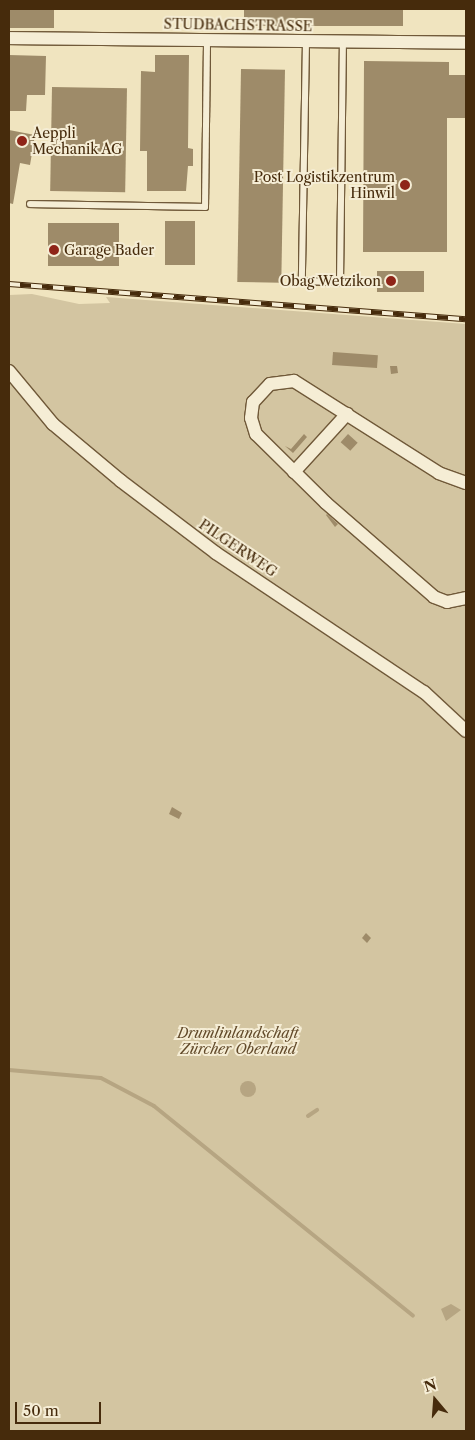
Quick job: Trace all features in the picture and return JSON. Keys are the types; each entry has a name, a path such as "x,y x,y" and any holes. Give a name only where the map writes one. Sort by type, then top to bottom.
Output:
{"street":[{"name":"STUDBACHSTRASSE","path":"9,38 466,43"},
{"name":"PILGERWEG","path":"9,371 53,424 121,481 216,553 418,688 466,730"},
{"path":"466,483 439,473 294,382 270,384 257,395 251,410 252,426 294,472 434,597 447,602 466,598"},
{"path":"294,472 347,414"}],"lane":[{"path":"30,204 205,206 207,40"},
{"path":"306,41 302,281 340,282 343,41"}],"green space":[{"name":"Drumlinlandschaft Zürcher Oberland","path":"32,294 79,304 110,303 106,297 466,324 466,1431 9,1431 9,295"}],"shaded area":[{"path":"248,1081 254,1083 256,1089 254,1095 248,1097 242,1095 240,1089 242,1083"},
{"path":"451,1304 461,1310 446,1321 441,1309"}],"building":[{"path":"9,9 54,9 54,28 9,28"},
{"path":"244,9 403,9 403,26 244,26"},
{"path":"9,55 46,56 45,95 27,95 26,111 9,111"},
{"path":"155,55 189,55 188,148 193,149 193,166 188,166 186,191 147,191 147,151 140,151 141,71 155,72"},
{"name":"Post Logistikzentrum Hinwil","path":"364,61 449,62 449,75 466,75 466,118 447,118 447,252 363,252"},
{"path":"241,69 285,70 281,283 237,282"},
{"path":"52,87 127,88 125,192 50,191"},
{"path":"9,130 35,135 30,165 20,163 13,204 9,203"},
{"path":"165,221 195,221 195,265 165,265"},
{"path":"48,223 119,223 119,266 48,266"},
{"path":"377,271 424,271 424,292 377,292"},
{"path":"333,352 378,355 377,368 332,365"},
{"path":"390,366 397,366 398,373 391,374"},
{"path":"304,434 307,437 293,453 285,446 291,449"},
{"path":"348,434 358,443 350,451 341,442"},
{"path":"326,515 338,524 335,527"},
{"path":"172,807 182,813 179,819 169,814"},
{"path":"366,933 371,938 367,943 362,938"}],"waterway":[{"path":"9,1070 101,1078 154,1106 413,1316"},
{"path":"308,1116 317,1110"}],"railway":[{"path":"9,284 466,319"}],"place":[{"name":"Aeppli Mechanik AG","path":"22,141"},
{"name":"Post Logistikzentrum Hinwil","path":"405,185"},
{"name":"Garage Bader","path":"54,250"},
{"name":"Obag Wetzikon","path":"391,281"}]}
